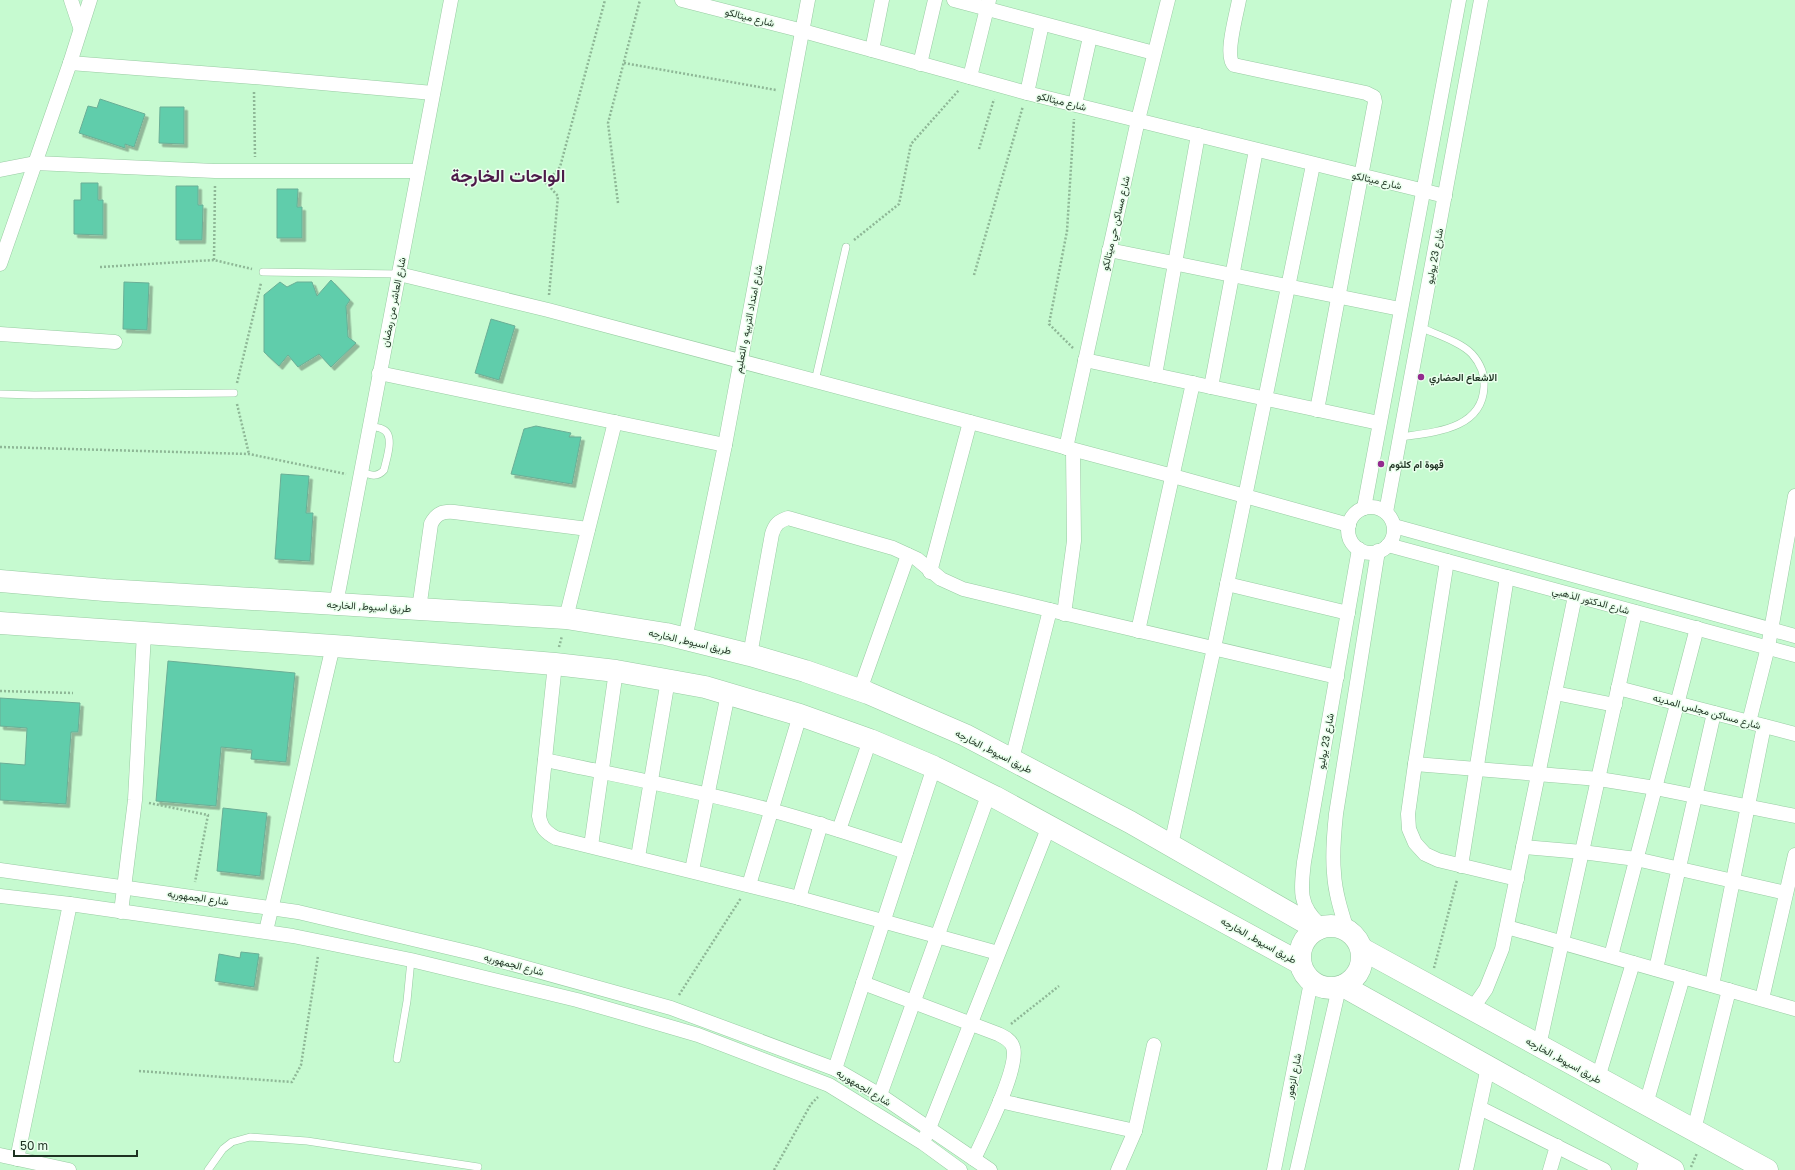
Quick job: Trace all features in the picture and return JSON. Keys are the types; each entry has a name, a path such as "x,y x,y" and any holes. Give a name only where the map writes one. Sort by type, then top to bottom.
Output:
{"highway":[{"name":"طريق اسيوط, الخارجه","path":"0,581 104,590 566,618 633,628 750,655 805,671 860,690 917,714 1012,759 1320,928"},
{"name":"طريق اسيوط, الخارجه","path":"0,623 333,646 555,664 616,671 668,680 728,694 800,715 870,740 934,767 988,793 1300,963"},
{"path":"1339,927 1347,930 1359,942 1362,949 1363,958 1357,975 1351,982 1341,987 1329,989 1320,987 1311,982 1304,974 1300,963 1300,953 1303,943 1309,935 1320,928 1339,927"},
{"name":"طريق اسيوط, الخارجه","path":"1362,949 1767,1170"},
{"path":"1341,987 1488,1067 1646,1163 1673,1170"}],"street":[{"path":"70,0 80,27"},
{"path":"0,264 70,63 80,27 90,0"},
{"name":"شارع العاشر من رمضان","path":"336,604 451,0"},
{"name":"شارع ميتالكو","path":"682,0 802,31 1027,93 1361,177 1445,196"},
{"name":"شارع امتداد التربيه و التعليم","path":"685,639 725,445 808,0"},
{"path":"872,50 882,0"},
{"path":"920,64 936,0"},
{"path":"954,0 988,4 1042,24 1154,53"},
{"name":"شارع مساكن حي ميتالكو","path":"1064,614 1074,541 1070,449 1085,360 1138,120 1168,0"},
{"path":"1239,0 1229,53 1231,63 1234,65 1366,93 1374,97 1376,102 1317,410"},
{"path":"1364,508 1459,0"},
{"name":"شارع 23 يوليو","path":"1386,512 1481,0"},
{"path":"970,77 988,4"},
{"path":"1027,93 1042,24"},
{"path":"1075,104 1090,36"},
{"path":"70,63 433,93"},
{"path":"1155,375 1198,135"},
{"path":"1211,387 1256,150"},
{"path":"0,170 35,163 256,172 418,171"},
{"path":"1171,845 1214,648 1313,165"},
{"path":"1109,250 1400,309"},
{"path":"399,274 548,310 1172,476 1348,525"},
{"path":"0,334 114,342"},
{"path":"1085,360 1379,423"},
{"path":"380,373 725,445"},
{"path":"1138,631 1193,383"},
{"path":"566,618 615,422"},
{"path":"930,572 970,422"},
{"path":"1749,722 1768,647 1795,496"},
{"path":"1347,930 1338,900 1334,873 1334,836 1336,814 1383,548 1393,536 1394,526 1386,512 1379,508 1364,508 1351,517 1348,525 1350,539 1359,549 1365,552 1383,548"},
{"path":"419,609 431,524 434,518 440,513 446,511 588,530"},
{"path":"750,655 772,534 775,526 780,520 788,518 893,548 917,559 930,572 940,579 963,589 1064,614 1337,677"},
{"name":"شارع الدكتور الذهبي","path":"1394,526 1795,636"},
{"name":"شارع الدكتور الذهبي","path":"1383,548 1448,561 1795,655"},
{"name":"شارع 23 يوليو","path":"1320,928 1310,916 1302,901 1302,884 1307,841 1359,549"},
{"path":"860,690 908,555"},
{"path":"1448,561 1415,764 1408,814 1409,829 1415,843 1425,854 1438,860 1517,879"},
{"path":"1461,866 1478,768 1507,577"},
{"path":"1227,584 1348,613"},
{"path":"1472,1009 1486,989 1502,949 1575,596"},
{"path":"1012,759 1050,610"},
{"path":"1539,1046 1635,612"},
{"path":"1611,956 1697,628"},
{"path":"121,912 135,800 144,633"},
{"path":"266,931 333,646"},
{"path":"555,664 539,816 541,825 547,833 556,838 692,870 938,935 998,953"},
{"path":"591,846 600,772 616,671"},
{"path":"638,857 668,680"},
{"name":"شارع مساكن مجلس المدينه","path":"1618,688 1795,734"},
{"path":"1555,693 1615,705"},
{"path":"692,870 706,794 728,694"},
{"path":"1656,969 1714,713"},
{"path":"749,885 800,715"},
{"path":"1712,985 1764,726"},
{"path":"839,830 870,740"},
{"path":"545,760 706,794 771,810 821,824 906,852"},
{"path":"1415,764 1599,779 1655,788 1795,816"},
{"path":"835,1069 934,767"},
{"path":"880,1095 988,793"},
{"path":"799,898 821,824"},
{"path":"923,1143 1048,826"},
{"path":"1523,847 1582,852 1636,859 1786,893"},
{"path":"1762,999 1794,860"},
{"name":"شارع الجمهوريه","path":"0,870 272,907 318,916 416,939 582,982 671,1008 835,1069 880,1095 990,1170"},
{"name":"شارع الجمهوريه","path":"0,896 70,904 266,931 411,960 577,1000 668,1026 829,1085 923,1143 960,1170"},
{"path":"17,1159 70,904"},
{"path":"1507,927 1795,1009"},
{"path":"411,960 416,939"},
{"path":"1598,1078 1633,962"},
{"path":"1646,1104 1683,977"},
{"path":"577,1000 582,982"},
{"name":"شارع الزهور","path":"1274,1170 1311,982"},
{"path":"863,983 998,1034 1008,1039 1012,1043 1015,1060 1000,1100 974,1159"},
{"path":"1297,1170 1341,987"},
{"path":"1694,1130 1729,990"},
{"path":"745,1053 751,1037"},
{"path":"1118,1170 1135,1131 1154,1045"},
{"path":"1466,1170 1488,1067"},
{"path":"1000,1100 1135,1131"},
{"path":"1480,1108 1604,1170"},
{"path":"1550,1170 1557,1146"},
{"path":"0,1155 45,1167 69,1170"}],"lane":[{"path":"815,381 846,247"},
{"path":"263,272 399,274"},
{"path":"1401,437 1442,431 1456,426 1469,418 1478,407 1484,394 1484,379 1480,365 1471,353 1459,344 1420,327"},
{"path":"0,394 234,393"},
{"path":"360,474 381,474 384,470 389,436 382,428 370,427"},
{"path":"397,1059 407,1001 411,960"},
{"path":"208,1170 223,1149 232,1142 250,1137 307,1141 478,1167"}],"path":[{"path":"548,310 558,196 546,183 560,167 605,0"},
{"path":"618,203 608,123 640,0"},
{"path":"624,63 791,93"},
{"path":"253,77 256,172"},
{"path":"846,247 899,204 911,144 970,77"},
{"path":"979,149 998,85"},
{"path":"974,275 1027,93"},
{"path":"1075,104 1067,231 1049,324 1085,360"},
{"path":"214,260 215,171"},
{"path":"100,267 214,260 263,272 234,393 249,454"},
{"path":"0,447 249,454 360,474"},
{"path":"555,664 566,618"},
{"path":"0,691 73,693"},
{"path":"135,800 208,815 192,896"},
{"path":"1429,986 1461,866"},
{"path":"671,1008 749,885"},
{"path":"140,1071 292,1082 301,1066 320,942"},
{"path":"998,1034 1059,986"},
{"path":"774,1170 812,1104 829,1085"}],"building":[{"path":"100,99 145,114 134,147 125,144 125,148 79,133 88,106 97,108"},
{"path":"160,107 184,107 184,144 159,143"},
{"path":"81,183 98,183 98,200 103,200 103,235 74,234 74,200 81,200"},
{"path":"176,186 198,186 198,205 203,205 202,240 176,240"},
{"path":"277,189 298,189 297,207 302,207 302,238 277,238"},
{"path":"331,280 350,300 346,306 348,337 356,343 331,367 319,354 298,367 288,355 279,366 264,352 264,295 280,282 287,287 297,282 312,282 317,296"},
{"path":"124,282 149,283 147,330 123,329"},
{"path":"491,319 515,326 499,380 475,373"},
{"path":"536,426 571,433 569,437 581,437 572,484 511,474 524,429"},
{"path":"281,474 309,476 306,513 313,513 310,561 275,559"},
{"path":"168,661 295,673 286,762 251,759 252,750 221,747 216,806 156,801"},
{"path":"0,698 80,703 78,732 71,732 66,804 0,800 0,763 25,765 27,728 0,726"},
{"path":"223,808 267,813 260,876 217,871"},
{"path":"241,952 259,954 254,987 215,981 219,954 240,958"}],"place":[{"name":"الاشعاع الحضاري","path":"1421,377"},
{"name":"قهوة ام كلثوم","path":"1381,464"}],"district":[{"name":"الواحات الخارجة","path":"508,176"}]}
